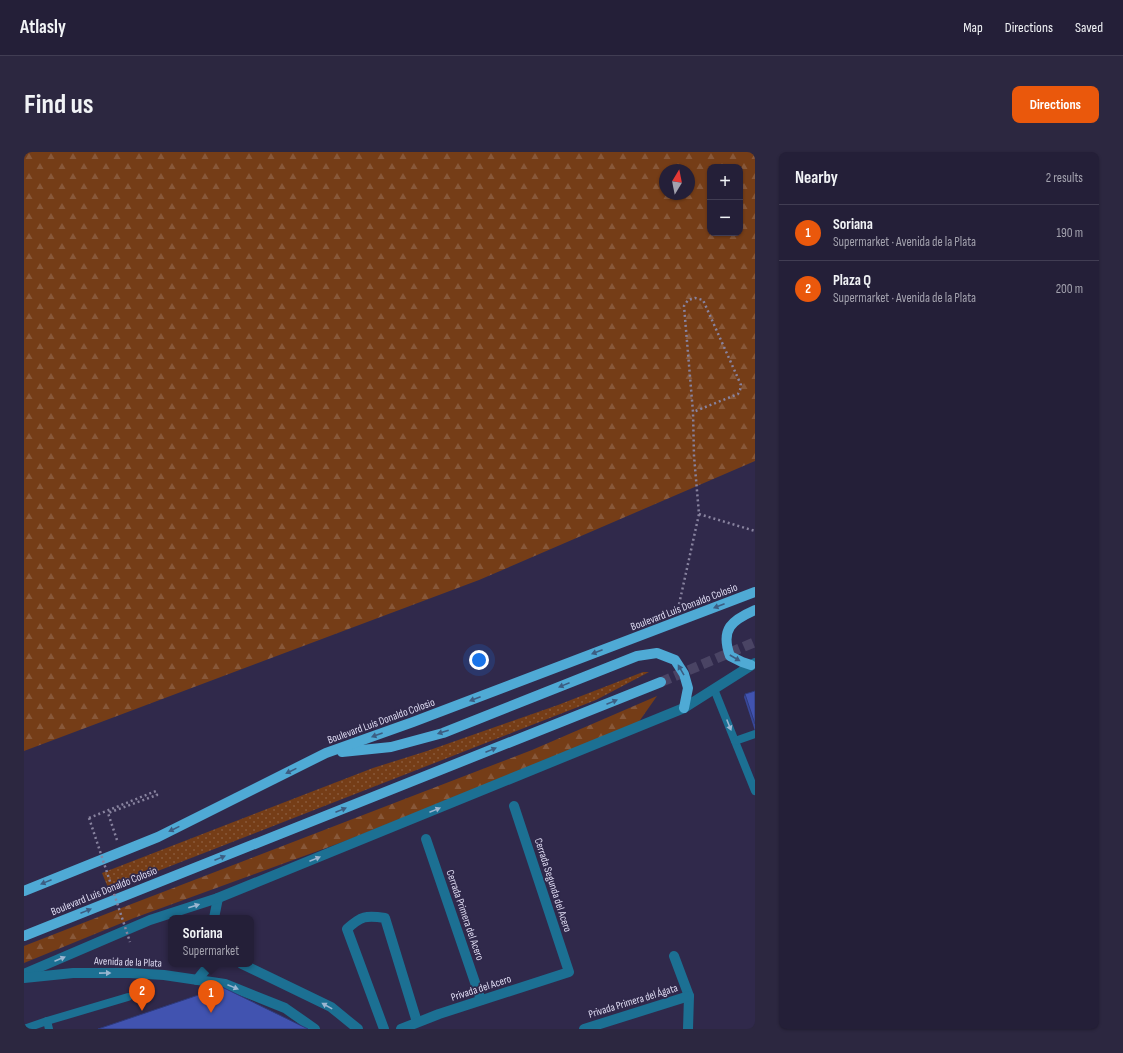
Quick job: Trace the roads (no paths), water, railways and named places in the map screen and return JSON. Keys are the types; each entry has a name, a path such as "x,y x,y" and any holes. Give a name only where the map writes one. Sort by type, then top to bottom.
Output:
{"main road":[{"name":"Boulevard Luis Donaldo Colosio","path":"24,891 158,836 326,754 755,592"},
{"path":"753,664 742,662 730,656 726,645 726,638 728,629 734,621 755,610"},
{"path":"326,754 391,747 443,733 637,656 657,653 675,660 684,674 688,688 684,708"},
{"name":"Boulevard Luis Donaldo Colosio","path":"24,936 661,682"}],"street":[{"path":"24,974 150,920 218,898 684,708 753,664"},
{"name":"Cerrada Segunda del Acero","path":"514,806 569,972"},
{"name":"Cerrada Primera del Acero","path":"426,839 481,1000"},
{"path":"215,915 218,898"},
{"path":"384,1029 347,929 358,920 371,916 385,918 418,1022"},
{"path":"674,956 689,996 688,1029"},
{"path":"196,980 207,967"},
{"path":"248,967 331,1007 358,1029"},
{"name":"Privada del Acero","path":"401,1029 481,1000 569,972"},
{"name":"Avenida de la Plata","path":"24,978 73,973 129,973 224,984 286,1008 315,1029"},
{"name":"Privada Primera del Ágata","path":"584,1029 596,1027 689,996"}],"lane":[{"path":"714,689 755,791"},
{"path":"735,741 755,734"},
{"path":"24,1029 48,1025 128,997"}],"tunnel":[{"path":"661,682 755,642"}],"place":[{"name":"Plaza Q","path":"142,1011"},
{"name":"Soriana","path":"211,1013"}]}
